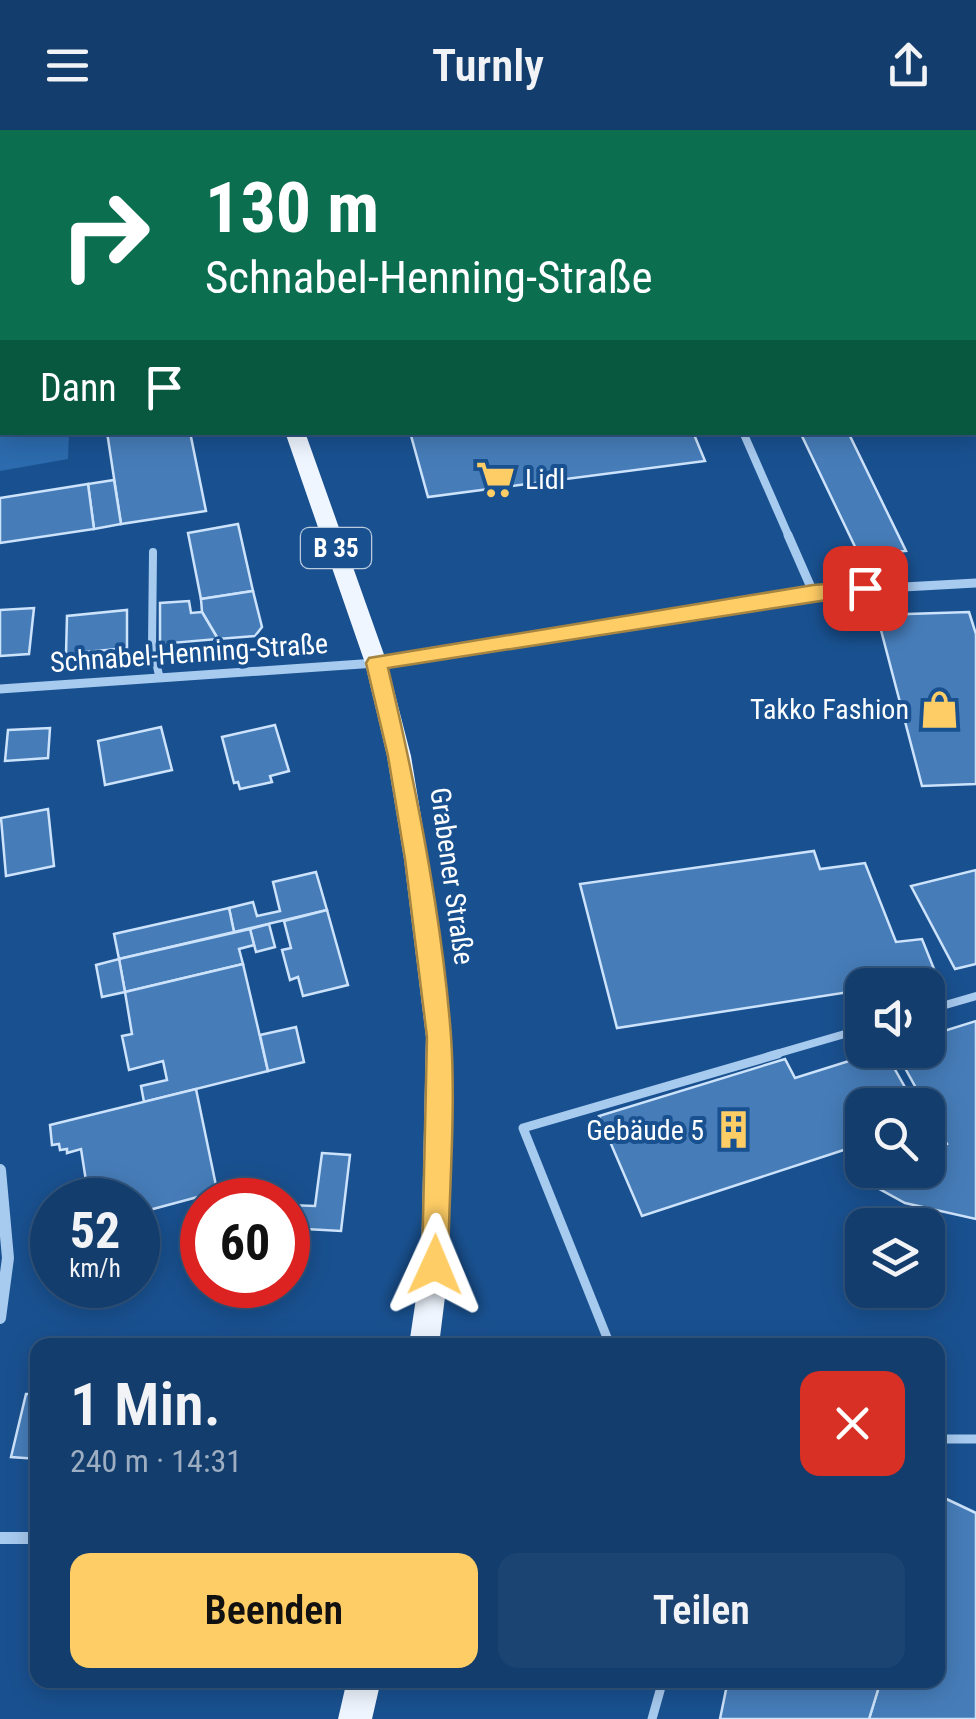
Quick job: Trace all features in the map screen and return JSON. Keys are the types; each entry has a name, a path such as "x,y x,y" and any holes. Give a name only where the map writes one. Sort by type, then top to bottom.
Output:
{"main road":[{"name":"Grabener Straße","path":"296,435 376,663 402,774 439,1037 435,1265 425,1338"},
{"path":"355,1719 362,1688"}],"street":[{"path":"744,435 813,592"},
{"name":"Schnabel-Henning-Straße","path":"0,689 376,663 813,592 976,582"},
{"path":"0,1170 8,1258 0,1318"},
{"path":"0,1538 30,1538"}],"lane":[{"path":"153,552 152,645 160,675"},
{"path":"837,590 847,616"},
{"path":"945,1005 976,996"},
{"path":"607,1338 523,1128 845,1034"},
{"path":"945,1439 976,1440"},
{"path":"652,1719 661,1688"}],"shaded area":[{"path":"0,435 69,435 68,459 0,471"}],"building":[{"path":"107,435 191,435 206,511 121,524"},
{"name":"Lidl","path":"411,435 694,435 705,461 428,497"},
{"path":"801,435 849,435 906,551 859,555"},
{"path":"114,480 121,524 94,529 88,484"},
{"path":"88,484 94,529 0,543 0,498"},
{"path":"238,524 253,591 201,599 188,533"},
{"path":"253,591 262,627 255,636 218,639 202,612 201,599"},
{"path":"189,601 191,613 202,612 218,639 160,644 160,603"},
{"path":"34,608 29,654 0,656 0,610"},
{"path":"127,610 127,648 66,654 67,616"},
{"name":"Takko Fashion","path":"969,612 976,634 976,784 922,786 877,615"},
{"path":"275,725 289,771 270,776 272,782 240,789 238,782 234,783 222,737"},
{"path":"161,727 172,770 105,785 98,741"},
{"path":"50,728 48,758 5,761 8,730"},
{"path":"48,809 54,866 6,876 1,818"},
{"path":"814,851 820,869 865,863 896,942 922,939 934,968 845,968 845,993 617,1028 580,884"},
{"path":"976,870 976,964 955,969 911,886"},
{"path":"316,872 327,910 234,932 229,908 253,902 257,916 280,911 273,882"},
{"path":"229,908 234,932 119,959 114,934"},
{"path":"327,910 348,985 303,996 298,977 290,980 282,950 291,948 284,921"},
{"path":"269,924 275,947 256,952 250,929"},
{"path":"250,929 254,945 239,949 243,964 125,992 119,959"},
{"path":"119,959 125,992 102,997 96,965"},
{"path":"243,964 268,1071 144,1102 141,1086 167,1080 163,1061 129,1070 122,1036 132,1034 125,992"},
{"path":"976,1021 976,1219 945,1212 945,1208 905,1203 878,1188 945,1188 945,1088 916,1088 905,1068 945,1068 945,1031"},
{"path":"296,1027 304,1062 268,1071 260,1035"},
{"name":"Gebäude 5","path":"785,1059 795,1078 845,1062 845,1068 894,1068 905,1088 845,1088 845,1150 642,1216 599,1116"},
{"path":"196,1089 214,1178 180,1178 180,1202 160,1207 160,1178 86,1178 81,1149 67,1153 67,1149 60,1150 59,1144 52,1145 50,1125"},
{"path":"322,1153 350,1155 341,1231 310,1229 310,1206 315,1206"},
{"path":"26,1394 30,1394 30,1458 11,1457"},
{"path":"945,1498 976,1513 976,1719 869,1719 879,1688 945,1688"},
{"path":"726,1688 879,1688 869,1719 720,1719"}],"place":[{"name":"Lidl","path":"495,479"},
{"name":"Takko Fashion","path":"939,709"},
{"name":"Gebäude 5","path":"734,1130"}],"route":[{"path":"435,1265 439,1037 416,859 376,663 813,592 865,588"}]}
